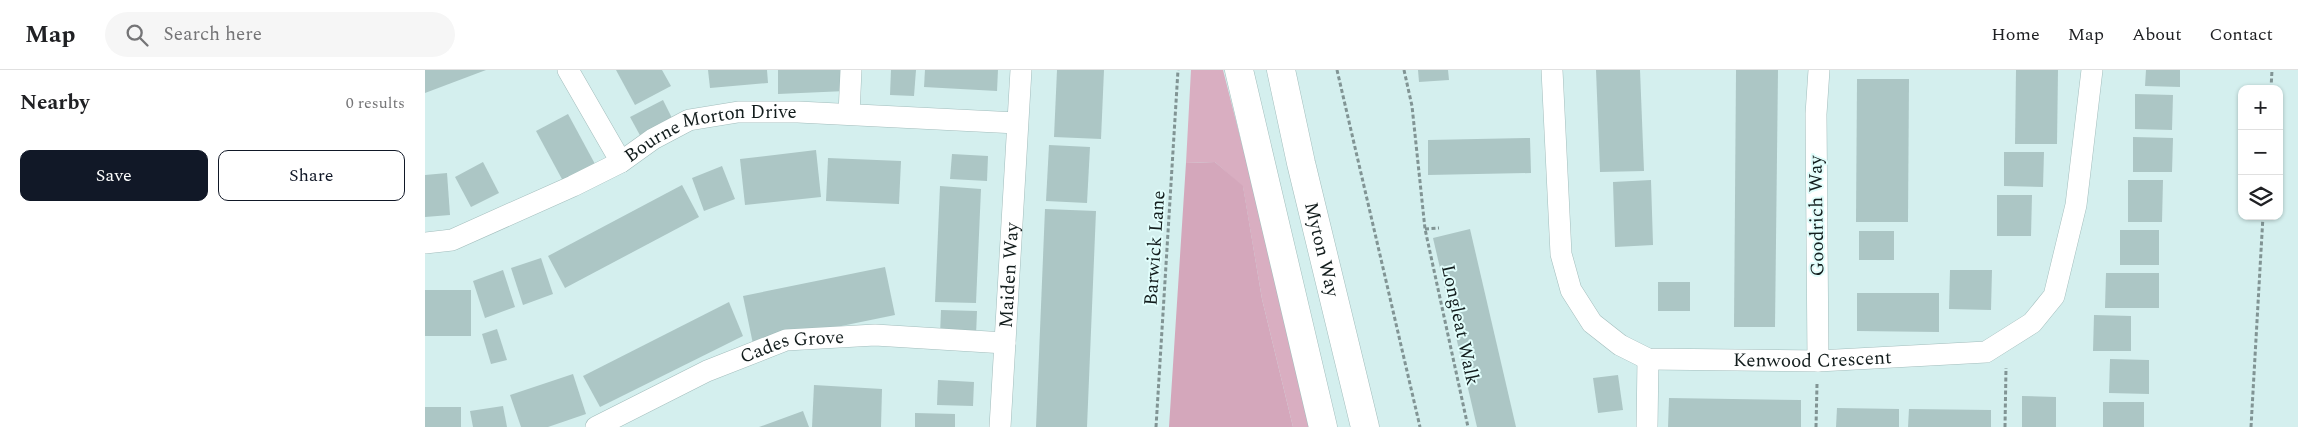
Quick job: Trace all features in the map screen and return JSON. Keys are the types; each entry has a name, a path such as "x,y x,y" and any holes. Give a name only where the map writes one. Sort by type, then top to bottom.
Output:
{"street":[{"path":"568,70 621,162"},
{"path":"849,114 851,70"},
{"name":"Maiden Way","path":"1000,427 1021,70"},
{"name":"Myton Way","path":"1239,70 1323,427"},
{"name":"Myton Way","path":"1281,70 1301,163 1365,427"},
{"name":"Kenwood Crescent","path":"1552,70 1561,254 1571,290 1592,322 1620,345 1648,359 1818,361 1986,352 2032,322 2054,296 2076,205 2092,70"},
{"name":"Goodrich Way","path":"1818,361 1816,114 1819,70"},
{"name":"Bourne Morton Drive","path":"425,243 452,240 573,186 621,162 653,139 689,120 738,112 849,114 1017,123"},
{"name":"Cades Grove","path":"596,427 707,371 786,340 875,335 1005,343"},
{"path":"1647,427 1648,359"}],"path":[{"name":"Barwick Lane","path":"1156,427 1178,70"},
{"path":"1337,70 1420,427"},
{"name":"Longleat Walk","path":"1404,70 1412,106 1425,229 1468,427"},
{"path":"2271,85 2272,70"},
{"path":"2251,427 2263,220"},
{"path":"1425,229 1439,228"},
{"path":"2005,427 2006,339"},
{"path":"1816,427 1818,361"}],"shaded area":[{"path":"1191,70 1223,70 1285,313 1310,427 1293,427 1262,299 1243,187 1215,162 1186,163"},
{"path":"1215,162 1243,186 1262,299 1293,427 1169,427 1186,163"}],"building":[{"path":"425,70 486,70 425,93"},
{"path":"616,70 662,70 671,86 635,105"},
{"path":"708,70 767,70 768,83 710,88"},
{"path":"778,70 845,70 846,91 778,94"},
{"path":"891,70 916,70 914,96 890,95"},
{"path":"925,70 998,70 997,91 924,87"},
{"path":"1057,70 1104,70 1101,139 1054,137"},
{"path":"1418,70 1448,70 1449,80 1419,82"},
{"path":"1596,70 1640,70 1644,171 1600,172"},
{"path":"1736,70 1778,70 1775,327 1734,327"},
{"path":"2016,70 2058,70 2057,144 2015,144"},
{"path":"2146,70 2180,70 2180,87 2145,86"},
{"path":"1857,79 1909,79 1908,222 1856,222"},
{"path":"2135,94 2173,95 2172,130 2135,129"},
{"path":"663,100 674,122 642,139 630,117"},
{"path":"568,114 595,164 563,181 536,131"},
{"path":"2133,137 2173,138 2172,172 2133,172"},
{"path":"1530,138 1531,173 1428,175 1428,140"},
{"path":"1049,145 1090,147 1087,203 1046,201"},
{"path":"816,150 821,197 745,205 740,159"},
{"path":"2004,152 2044,152 2043,187 2004,186"},
{"path":"952,154 988,156 987,181 950,179"},
{"path":"828,158 901,161 899,204 826,201"},
{"path":"483,162 499,193 471,207 455,177"},
{"path":"722,166 735,199 704,211 692,178"},
{"path":"447,173 450,215 425,217 425,175"},
{"path":"1651,180 1653,245 1615,247 1613,182"},
{"path":"2128,180 2163,180 2162,222 2128,222"},
{"path":"682,185 699,217 565,288 548,256"},
{"path":"940,186 981,189 976,303 935,302"},
{"path":"1997,195 2032,195 2031,236 1997,236"},
{"path":"1045,209 1096,211 1087,427 1036,427"},
{"path":"1470,229 1516,427 1477,427 1433,238"},
{"path":"2120,230 2159,230 2159,265 2120,265"},
{"path":"1859,231 1894,231 1894,260 1859,260"},
{"path":"541,258 553,294 523,305 511,268"},
{"path":"885,267 895,315 753,344 743,296"},
{"path":"503,270 515,307 485,318 473,281"},
{"path":"1950,270 1992,270 1991,310 1949,309"},
{"path":"2106,273 2159,273 2159,308 2105,308"},
{"path":"1658,282 1690,282 1690,311 1658,311"},
{"path":"425,290 471,290 471,336 425,336"},
{"path":"1857,293 1939,293 1939,332 1857,331"},
{"path":"729,302 743,336 600,407 583,376"},
{"path":"941,310 977,311 976,336 940,335"},
{"path":"2094,315 2131,316 2131,351 2093,351"},
{"path":"497,329 507,360 491,364 482,334"},
{"path":"2110,359 2149,360 2149,394 2109,393"},
{"path":"573,374 586,414 548,427 521,427 510,395"},
{"path":"1618,375 1623,410 1598,413 1593,378"},
{"path":"938,380 974,382 973,406 937,405"},
{"path":"814,385 882,389 881,427 812,427"},
{"path":"2022,396 2056,397 2056,427 2022,427"},
{"path":"1669,398 1801,400 1801,427 1668,427"},
{"path":"2103,402 2144,402 2144,427 2103,427"},
{"path":"503,406 507,427 473,427 470,411"},
{"path":"425,407 461,407 461,427 425,427"},
{"path":"1837,408 1899,409 1899,427 1836,427"},
{"path":"1909,409 1991,410 1991,427 1908,427"},
{"path":"803,411 809,427 759,427"},
{"path":"915,413 955,414 955,427 915,427"}]}
